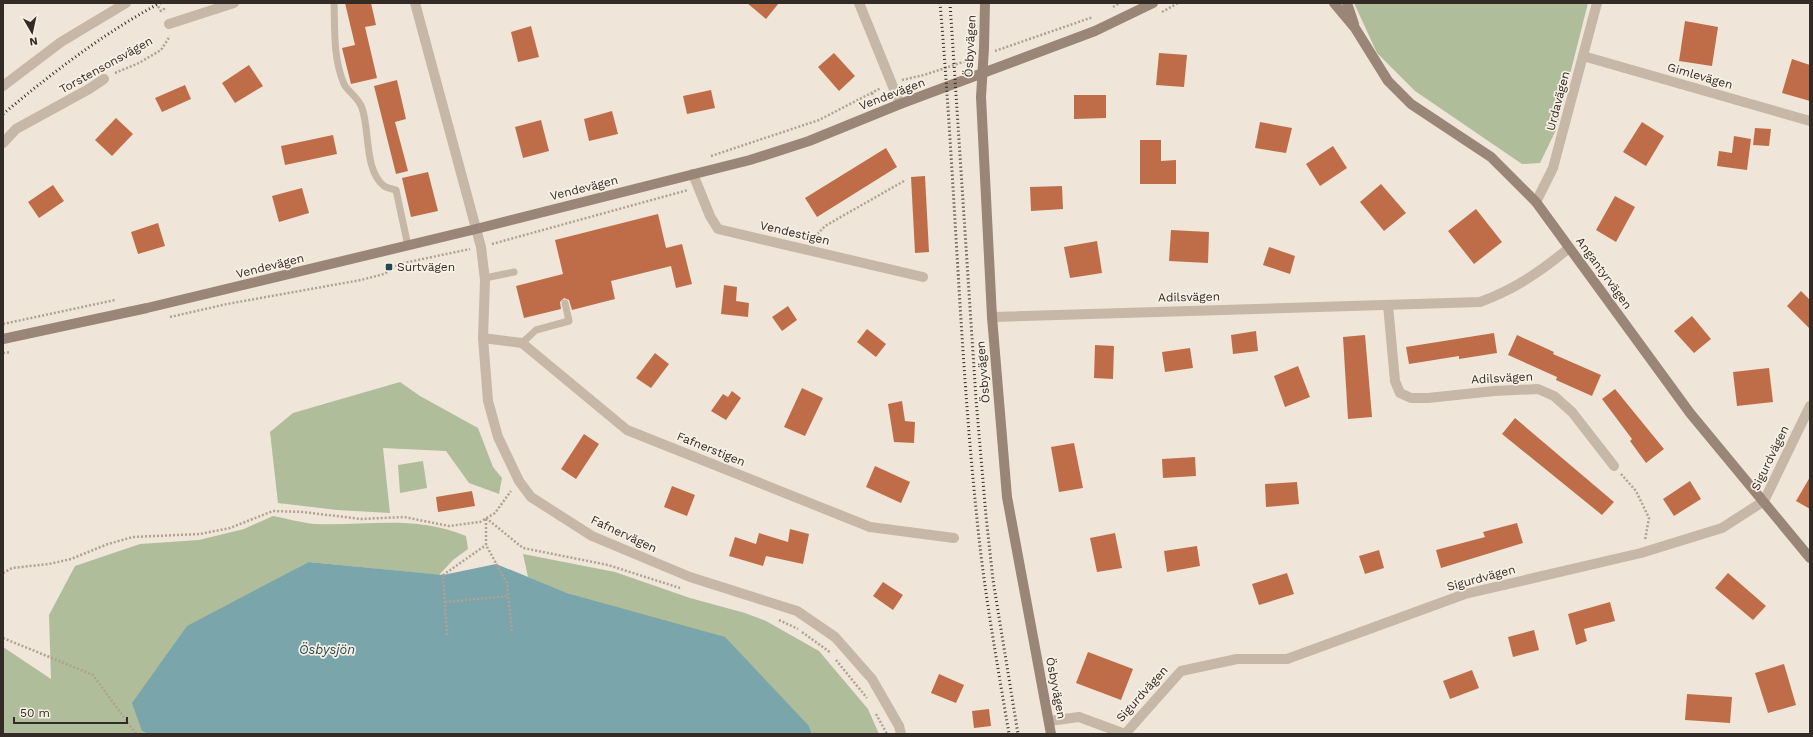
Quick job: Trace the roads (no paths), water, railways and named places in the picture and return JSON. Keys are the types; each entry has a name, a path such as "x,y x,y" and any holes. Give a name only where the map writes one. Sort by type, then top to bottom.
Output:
{"street":[{"path":"3,86 61,42 126,3"},
{"path":"169,24 234,3"},
{"path":"415,3 476,229"},
{"path":"859,3 900,104"},
{"name":"Ösbyvägen","path":"985,3 987,51 981,97 992,317 1007,497 1051,734"},
{"name":"Vendevägen","path":"3,339 147,308 408,246 750,160 809,140 900,104 1095,31 1153,3"},
{"name":"Angantyrvägen","path":"1334,3 1355,28 1388,81 1411,104 1491,157 1536,202 1690,413 1810,558"},
{"name":"Angantyrvägen","path":"1347,3 1355,28"},
{"name":"Urdavägen","path":"1536,202 1553,168 1597,3"},
{"name":"Gimlevägen","path":"1583,56 1810,121"},
{"name":"Torstensonsvägen","path":"3,143 16,129 89,89 104,79"},
{"name":"Vendestigen","path":"693,174 710,216 718,229 924,276"},
{"name":"Fafnervägen","path":"476,229 481,247 485,278 483,338 488,401 498,437 519,481 531,497 592,536 690,577 797,612 835,637 872,679 901,734"},
{"name":"Adilsvägen","path":"992,317 1480,302 1501,294 1542,270 1569,248"},
{"name":"Adilsvägen","path":"1388,305 1395,381 1400,393 1411,398 1428,398 1538,388 1554,396 1572,412 1614,466"},
{"path":"483,338 522,343"},
{"name":"Fafnerstigen","path":"522,343 627,430 870,527 954,538"},
{"name":"Sigurdvägen","path":"1125,734 1180,671 1237,659 1287,659 1465,594 1641,553 1722,528 1764,501 1810,406"},
{"path":"1048,721 1079,718 1125,734"}],"lane":[{"path":"334,3 336,54 345,86 355,95 362,107 366,138 374,174 385,186 396,190 408,246"},
{"path":"485,278 514,272"},
{"path":"522,343 536,330 569,321 565,303"}],"water":[{"name":"Ösbysjön","path":"309,562 443,575 496,564 570,594 725,637 809,726 812,734 148,734 142,731 132,703 187,626"}],"railway":[{"path":"3,114 79,54 119,27 160,3"},
{"path":"940,3 950,132 961,326 977,519 983,573 1009,734"},
{"path":"950,3 976,399 986,516 993,580 1018,734"}],"place":[{"name":"Surtvägen","path":"389,267"}]}
